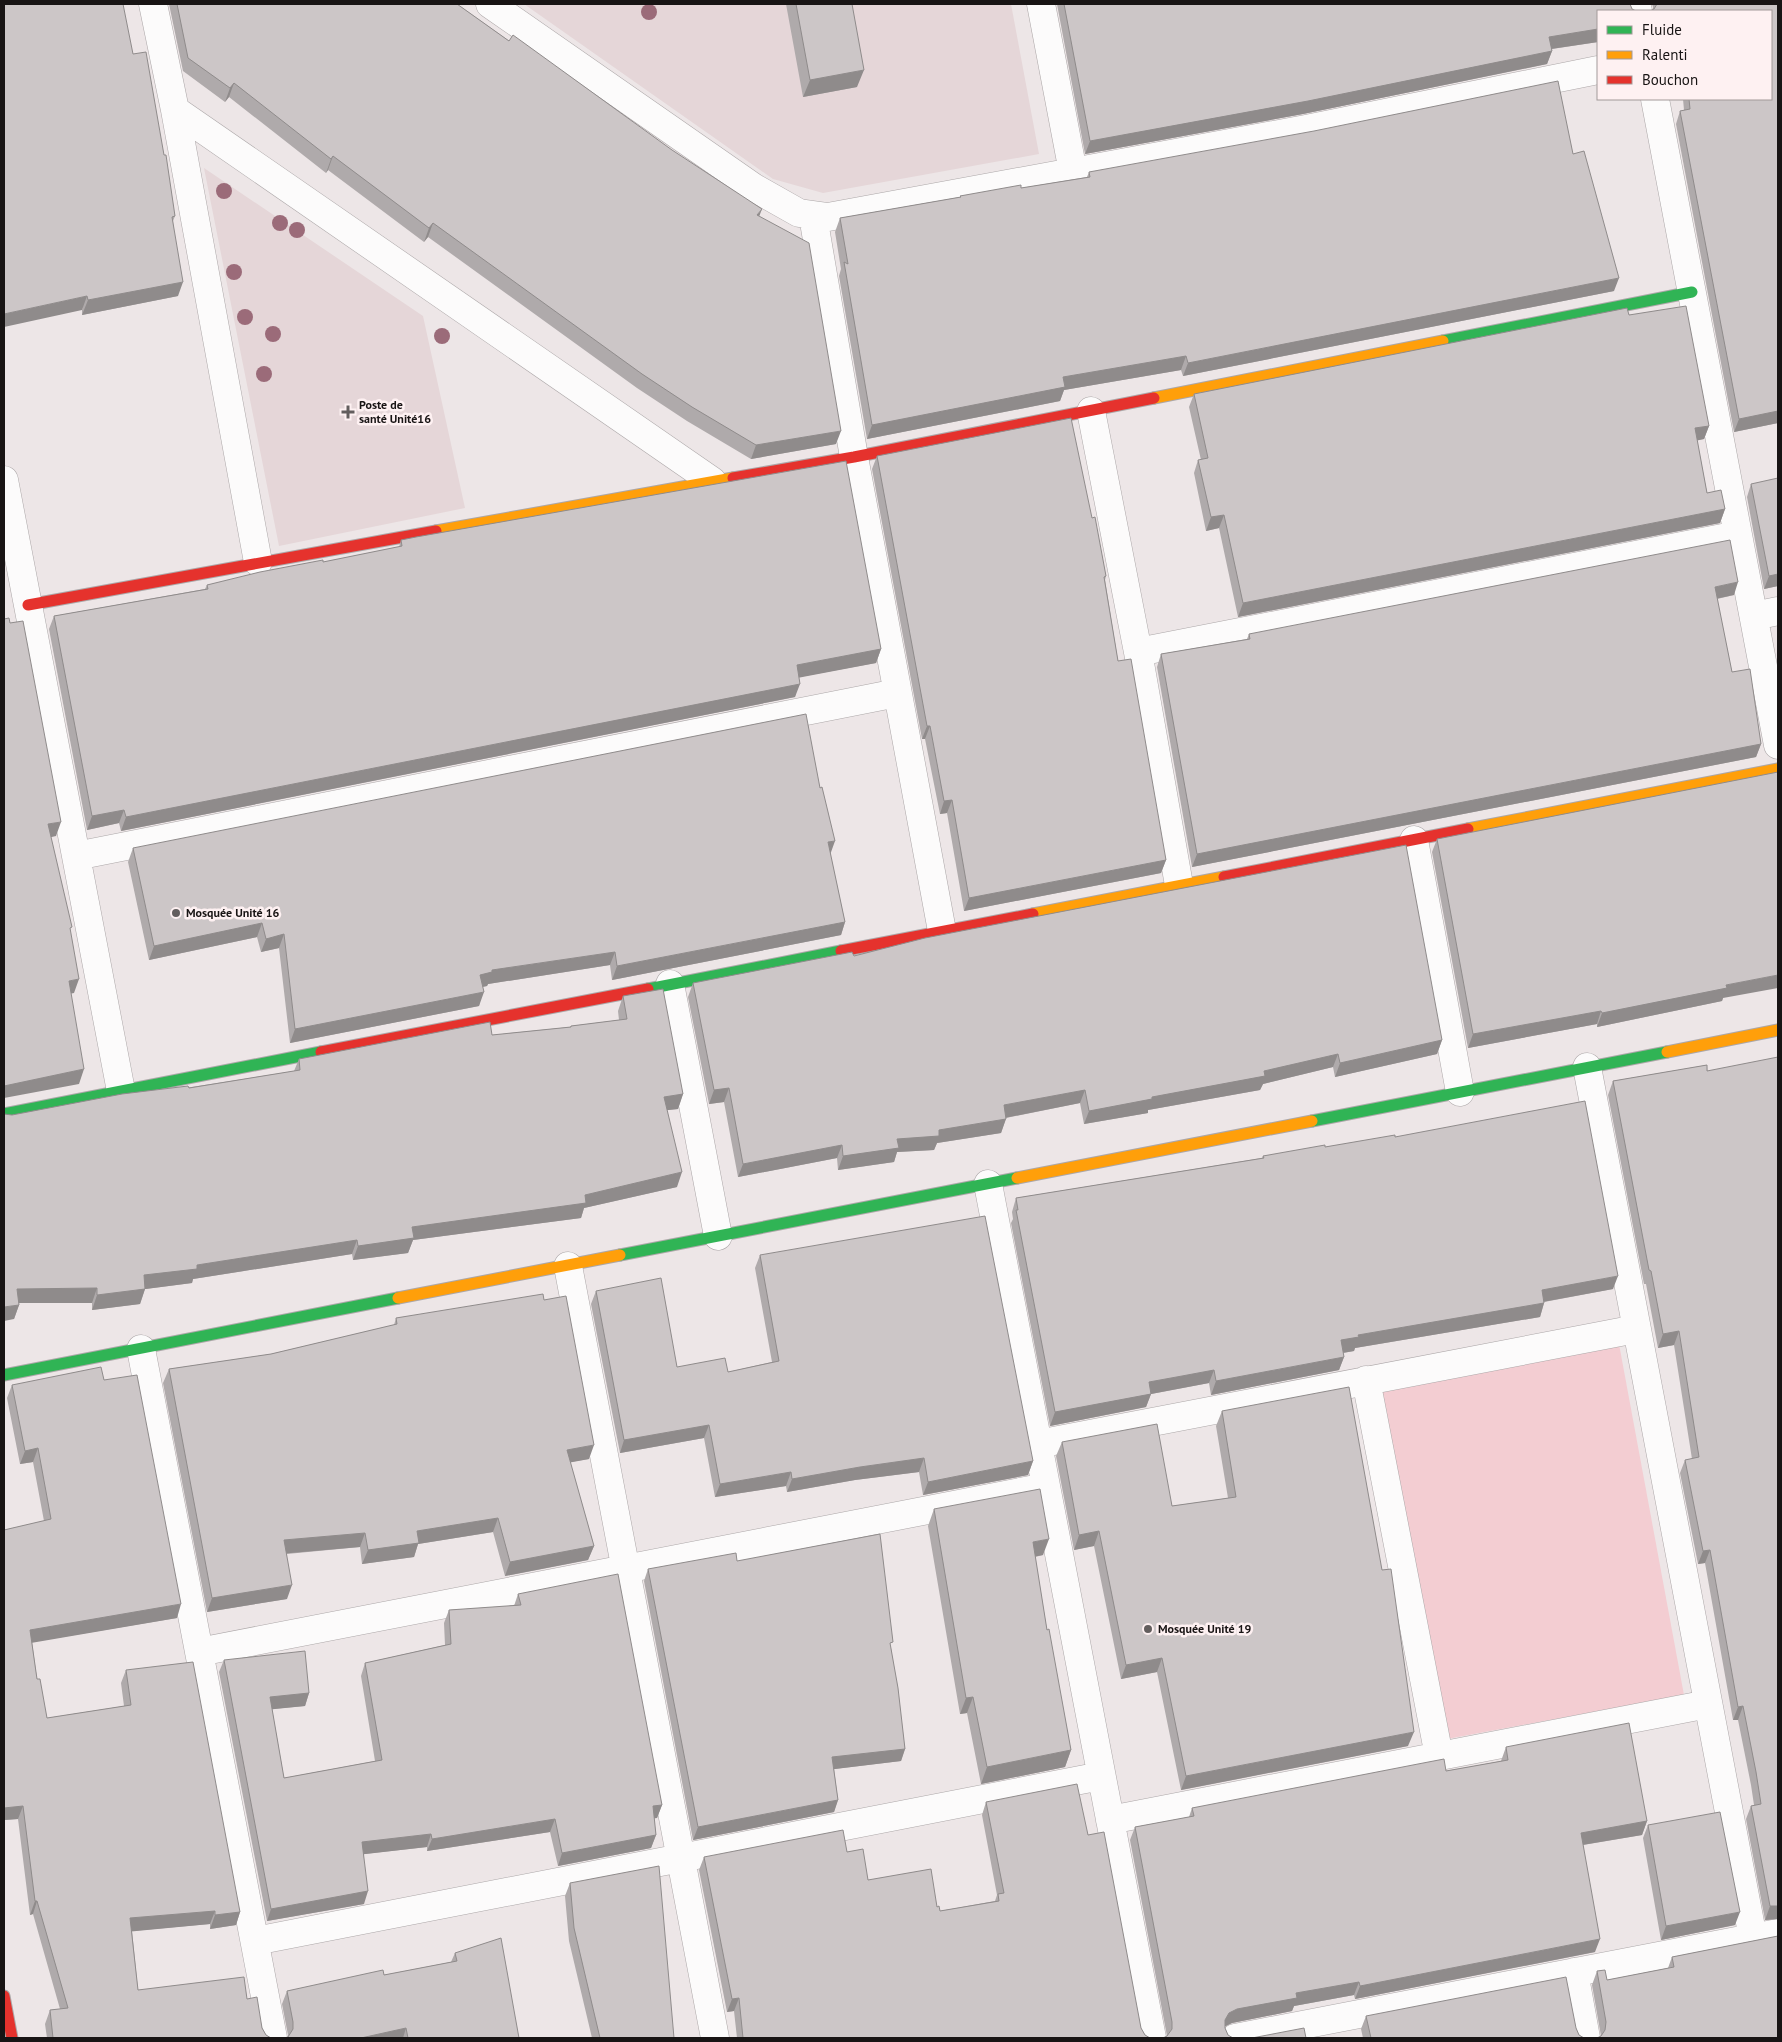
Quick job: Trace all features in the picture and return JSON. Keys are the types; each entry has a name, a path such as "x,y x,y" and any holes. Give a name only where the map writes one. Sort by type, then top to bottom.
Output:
{"street":[{"path":"153,4 175,110 258,562"},
{"path":"490,4 754,187 799,213 828,217 1306,129 1597,70"},
{"path":"1041,4 1073,172"},
{"path":"1655,100 1738,535 1766,613 1778,745"},
{"path":"175,110 712,481"},
{"path":"813,216 854,457 942,931"},
{"path":"28,605 258,562 854,457 1692,292"},
{"path":"1091,411 1138,652 1180,885"},
{"path":"4,480 121,1091"},
{"path":"1138,652 1738,535"},
{"path":"76,856 897,693"},
{"path":"4,1114 1778,769"},
{"path":"1414,840 1460,1092"},
{"path":"670,984 718,1236"},
{"path":"4,1375 1778,1030"},
{"path":"1235,2038 1766,1935 1708,1704 1586,1067"},
{"path":"988,1184 1152,2038"},
{"path":"568,1266 716,2038"},
{"path":"1038,1444 1636,1329"},
{"path":"141,1349 273,2038"},
{"path":"1366,1380 1439,1756"},
{"path":"199,1652 1046,1487"},
{"path":"1110,1820 1708,1704"},
{"path":"255,1941 1101,1776"},
{"path":"1574,1972 1586,2038"},
{"path":"4,1996 12,2038"}],"shaded area":[{"path":"524,4 1011,4 1039,154 823,193 773,179"},
{"name":"Poste de santé Unité16","path":"204,168 423,316 465,508 279,546"},
{"path":"1619,1344 1684,1695 1447,1739 1382,1389"}],"building":[{"path":"4,4 123,4 133,54 146,52 164,155 166,155 175,216 172,217 183,282 88,300 87,296 4,314"},
{"path":"177,4 457,4 509,41 513,35 672,150 762,209 757,215 809,243 841,431 756,445 692,407 642,374 433,223 429,228 333,156 331,159 234,83 230,88 188,58"},
{"path":"796,4 852,4 864,70 810,80"},
{"path":"1064,4 1630,4 1634,10 1597,10 1597,29 1549,37 1552,51 1308,101 1090,141"},
{"path":"1657,4 1778,4 1778,411 1739,419 1680,111 1690,109 1689,100 1772,100 1772,10 1652,10"},
{"path":"1558,81 1573,154 1584,151 1619,278 1188,363 1186,356 1063,377 1065,387 872,425 844,262 848,264 840,218 1021,185 1021,188 1090,177 1089,172 1314,131"},
{"path":"1686,306 1709,426 1695,428 1707,493 1721,490 1725,509 1243,603 1224,515 1211,517 1198,460 1208,458 1194,394 1627,308 1629,315"},
{"path":"1071,418 1092,518 1095,517 1106,576 1104,577 1118,661 1131,659 1166,860 969,898 952,800 944,801 930,726 927,726 877,456"},
{"path":"846,461 881,649 797,665 800,684 126,817 124,810 92,816 54,616 208,589 207,585 260,572 323,560 323,562 402,546 401,540 416,537"},
{"path":"1778,478 1778,574 1769,576 1751,484"},
{"path":"1730,540 1738,582 1715,587 1732,672 1750,669 1761,744 1197,854 1161,654 1250,639 1249,634"},
{"path":"9,618 10,623 23,621 61,822 48,824 72,927 70,928 79,979 69,981 84,1069 4,1086 4,619"},
{"path":"806,714 820,788 822,787 835,841 828,842 845,922 617,966 615,952 492,970 492,972 480,975 484,992 295,1029 284,934 266,939 262,923 154,946 133,848"},
{"path":"1778,772 1778,975 1726,985 1727,988 1602,1013 1601,1011 1473,1034 1437,839"},
{"path":"1406,845 1442,1040 1340,1063 1338,1054 1264,1071 1265,1076 1089,1111 1085,1090 1004,1105 1006,1119 939,1130 939,1136 897,1139 899,1148 843,1156 842,1145 743,1164 729,1088 714,1090 693,983 852,952 854,956 925,938"},
{"path":"663,989 683,1094 664,1097 682,1172 585,1195 586,1203 412,1227 414,1238 358,1246 357,1240 197,1265 197,1269 144,1275 145,1289 97,1295 97,1288 17,1289 19,1305 4,1307 4,1114 12,1115 122,1094 188,1086 189,1088 300,1070 299,1059 490,1022 492,1035 627,1019 623,996"},
{"path":"1778,1057 1778,1906 1770,1906 1751,1806 1761,1804 1756,1772 1743,1706 1738,1707 1710,1550 1703,1551 1685,1460 1699,1457 1679,1331 1663,1334 1613,1081 1707,1065 1707,1071"},
{"path":"1585,1101 1618,1276 1542,1290 1544,1303 1358,1335 1359,1337 1341,1340 1344,1357 1216,1381 1214,1370 1149,1382 1151,1394 1055,1412 1016,1210 1018,1210 1016,1198 1264,1158 1263,1156 1325,1145 1325,1147 1395,1135 1395,1137"},
{"path":"985,1216 1033,1461 928,1482 924,1458 792,1479 791,1472 720,1484 709,1425 624,1440 596,1291 661,1278 677,1367 725,1358 728,1372 779,1361 760,1255"},
{"path":"543,1294 544,1300 566,1296 594,1445 567,1450 594,1546 510,1562 498,1518 417,1531 419,1543 368,1550 365,1533 284,1540 292,1585 212,1598 169,1369 271,1354 397,1324 396,1318"},
{"path":"101,1367 104,1380 137,1375 181,1604 30,1630 37,1679 40,1679 47,1718 131,1705 126,1670 193,1662 240,1912 215,1915 215,1911 130,1918 138,1990 244,1977 247,1999 257,1997 262,2028 266,2035 271,2038 53,2038 50,2010 68,2008 37,1901 35,1901 23,1806 4,1808 4,1530 51,1519 38,1448 25,1451 12,1385"},
{"path":"1349,1387 1382,1570 1391,1569 1414,1732 1186,1776 1162,1658 1126,1665 1099,1531 1079,1535 1062,1442 1157,1424 1172,1506 1236,1497 1222,1411"},
{"path":"1040,1489 1049,1539 1033,1542 1047,1630 1049,1629 1071,1750 987,1767 973,1697 966,1698 934,1509"},
{"path":"880,1534 893,1642 890,1643 898,1688 905,1749 832,1757 838,1800 698,1827 648,1569 736,1553 737,1561"},
{"path":"618,1574 662,1805 653,1806 656,1835 562,1853 555,1819 432,1839 431,1834 362,1842 368,1891 271,1909 224,1660 305,1651 309,1693 270,1697 284,1778 382,1760 365,1663 451,1644 449,1610 521,1605 518,1594"},
{"path":"1629,1723 1647,1821 1581,1833 1600,1939 1360,1986 1359,1982 1296,1993 1297,1998 1237,2009 1229,2013 1225,2020 1225,2028 1228,2035 1233,2038 1163,2038 1172,2029 1172,2022 1135,1827 1194,1816 1192,1808 1444,1759 1446,1771 1508,1760 1506,1747"},
{"path":"1077,1784 1088,1835 1104,1832 1141,2028 1145,2035 1150,2038 743,2038 739,1998 732,1999 704,1857 843,1830 847,1852 863,1849 868,1880 931,1869 937,1907 939,1906 940,1911 999,1901 998,1894 1004,1893 986,1802"},
{"path":"1720,1812 1740,1912 1666,1926 1648,1825"},
{"path":"659,1866 674,2038 600,2038 574,1928 570,1883"},
{"path":"1778,1936 1778,2038 1597,2038 1605,2030 1606,2022 1597,1971 1605,1970 1607,1980 1674,1967 1672,1957"},
{"path":"501,1938 519,2038 408,2038 406,2028 361,2038 284,2038 288,2037 293,2029 287,1991 383,1970 384,1975 457,1961 455,1953"},
{"path":"1566,1977 1576,2028 1579,2035 1584,2038 1371,2038 1366,2016"},
{"path":"1304,2028 1306,2038 1252,2038"}],"traffic: fast":[{"path":"1443,341 1692,292"},
{"path":"648,989 841,951"},
{"path":"4,1114 321,1052"},
{"path":"1312,1121 1667,1052"},
{"path":"620,1255 1017,1178"},
{"path":"4,1375 398,1298"}],"traffic: slow":[{"path":"1154,398 1443,341"},
{"path":"436,531 733,478"},
{"path":"1468,829 1778,769"},
{"path":"1033,914 1224,877"},
{"path":"1667,1052 1778,1030"},
{"path":"1017,1178 1312,1121"},
{"path":"398,1298 620,1255"}],"traffic: jam":[{"path":"733,478 854,457 1154,398"},
{"path":"28,605 436,531"},
{"path":"1224,877 1468,829"},
{"path":"841,951 1033,914"},
{"path":"321,1052 648,989"},
{"path":"4,1996 12,2038"}],"place":[{"name":"Poste de santé Unité16","path":"348,412"},
{"name":"Mosquée Unité 16","path":"176,913"},
{"name":"Mosquée Unité 19","path":"1148,1629"}]}
